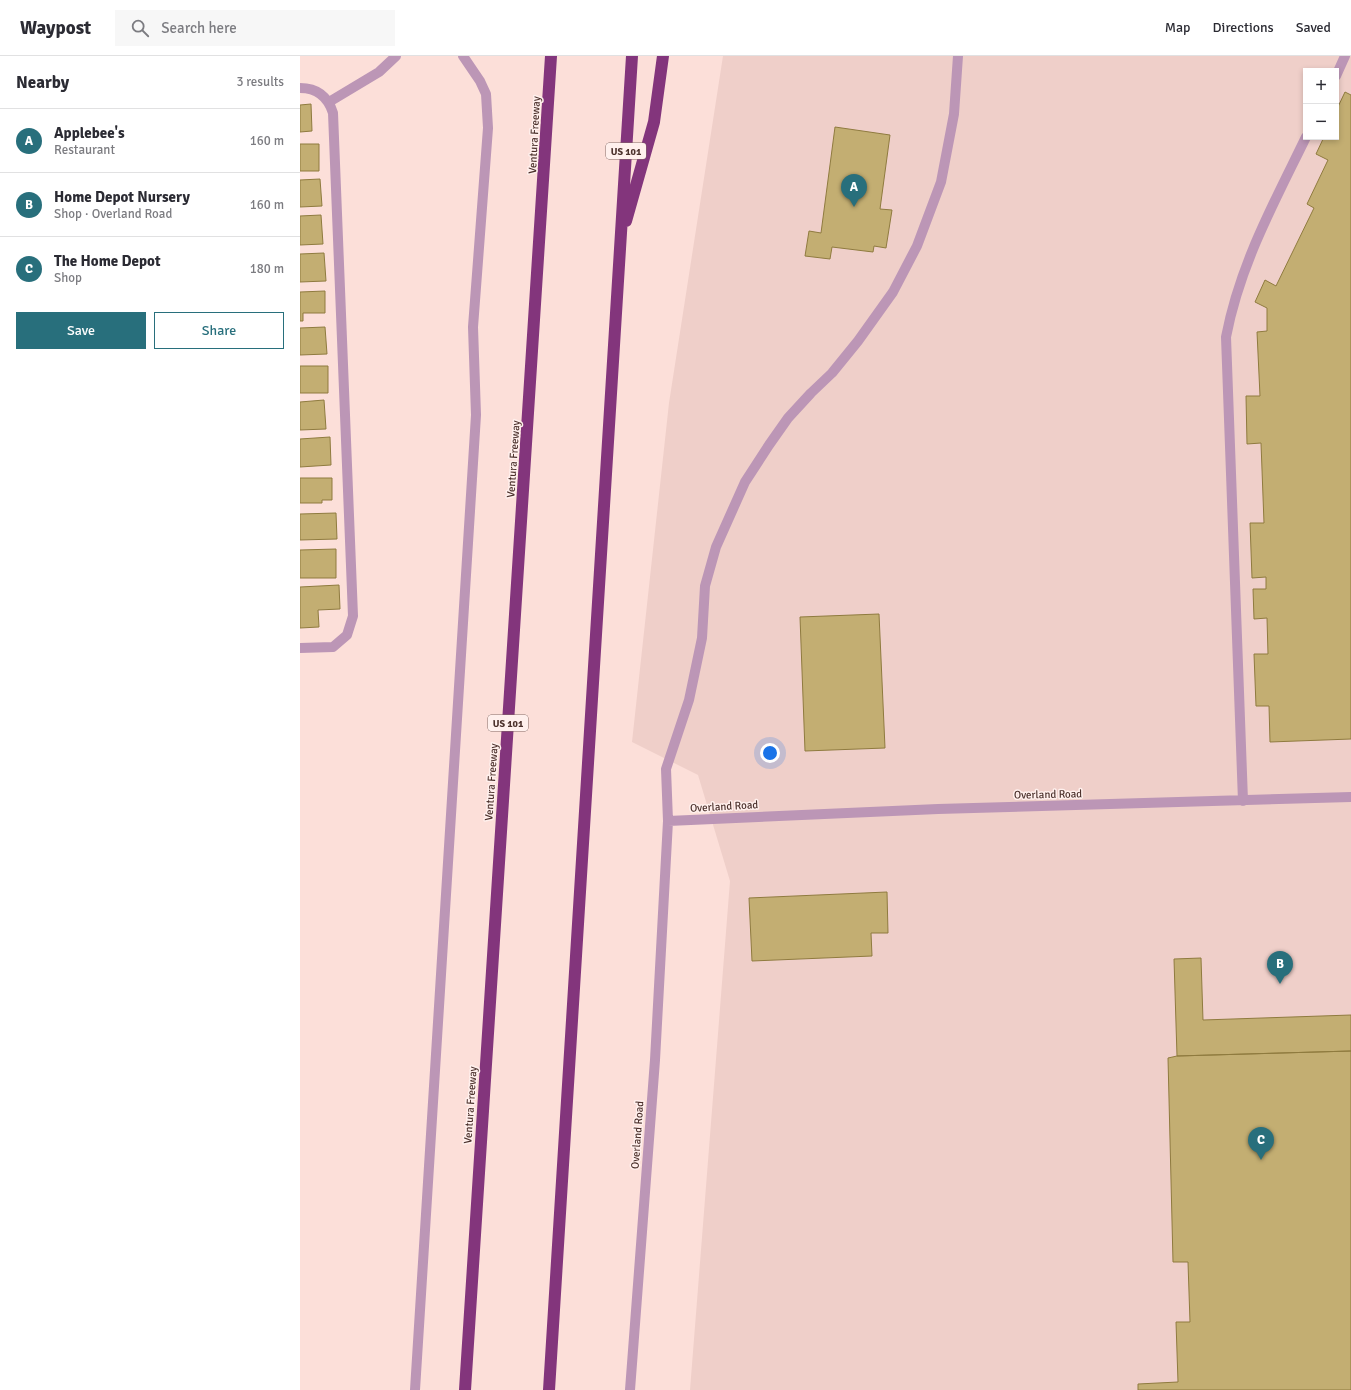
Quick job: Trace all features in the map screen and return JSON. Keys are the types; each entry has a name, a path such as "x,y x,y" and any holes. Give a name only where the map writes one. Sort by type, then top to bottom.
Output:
{"highway":[{"name":"Ventura Freeway","path":"465,1390 551,56"},
{"name":"US 101","path":"549,1390 632,56"},
{"path":"620,246 654,122 663,56"}],"street":[{"path":"329,102 379,72 396,56"},
{"path":"415,1390 476,415 472,327 488,128 486,94 480,81 463,56"},
{"path":"668,821 666,769 689,700 702,638 706,586 716,547 745,482 769,445 788,418 832,373 858,341 892,292 917,246 941,182 954,114 958,56"},
{"path":"1339,69 1345,56"},
{"path":"300,88 321,94 329,102 333,113 353,616 347,635 333,646 300,648"},
{"path":"1243,801 1226,337 1233,306 1253,247 1305,140"},
{"name":"Overland Road","path":"630,1390 655,1060 668,821 938,808 1351,797"}],"shaded area":[{"path":"723,56 1351,56 1351,1390 690,1390 730,881 698,775 632,742 669,403"}],"building":[{"path":"1345,92 1351,95 1351,739 1270,742 1269,706 1256,706 1254,654 1268,654 1267,618 1254,619 1253,589 1266,589 1266,577 1252,578 1250,523 1264,523 1261,443 1247,444 1246,396 1260,396 1257,332 1267,331 1267,308 1255,302 1265,280 1276,286 1314,208 1307,204 1328,160 1316,154 1323,140 1339,140 1339,105"},
{"path":"311,104 312,131 300,132 300,105"},
{"path":"835,127 890,135 880,209 892,210 886,248 874,246 873,252 832,247 830,259 805,256 809,231 821,233"},
{"path":"300,144 319,144 319,171 300,171"},
{"path":"320,179 322,206 300,207 300,180"},
{"path":"321,215 323,244 300,245 300,216"},
{"path":"324,253 326,281 300,282 300,254"},
{"path":"325,291 325,313 303,313 303,321 300,321 300,292"},
{"path":"325,327 327,354 300,355 300,328"},
{"path":"300,366 328,366 328,393 300,393"},
{"path":"324,400 326,429 300,430 300,402"},
{"path":"330,437 331,465 300,467 300,439"},
{"path":"300,478 332,478 332,500 322,500 322,503 300,503"},
{"path":"336,513 337,539 300,540 300,514"},
{"path":"336,549 336,578 300,578 300,550"},
{"path":"339,585 340,609 318,610 319,627 300,628 300,587"},
{"path":"879,614 885,748 805,751 800,617"},
{"path":"887,892 888,933 871,933 872,956 752,961 749,898"},
{"path":"1201,958 1203,1020 1351,1015 1351,1051 1177,1056 1174,959"},
{"path":"1351,1051 1351,1390 1138,1390 1138,1384 1178,1382 1176,1322 1190,1322 1188,1262 1173,1262 1168,1058 1177,1056"}],"place":[{"name":"Applebee's","path":"854,207"},
{"name":"Home Depot Nursery","path":"1280,984"},
{"name":"The Home Depot","path":"1261,1160"}]}
